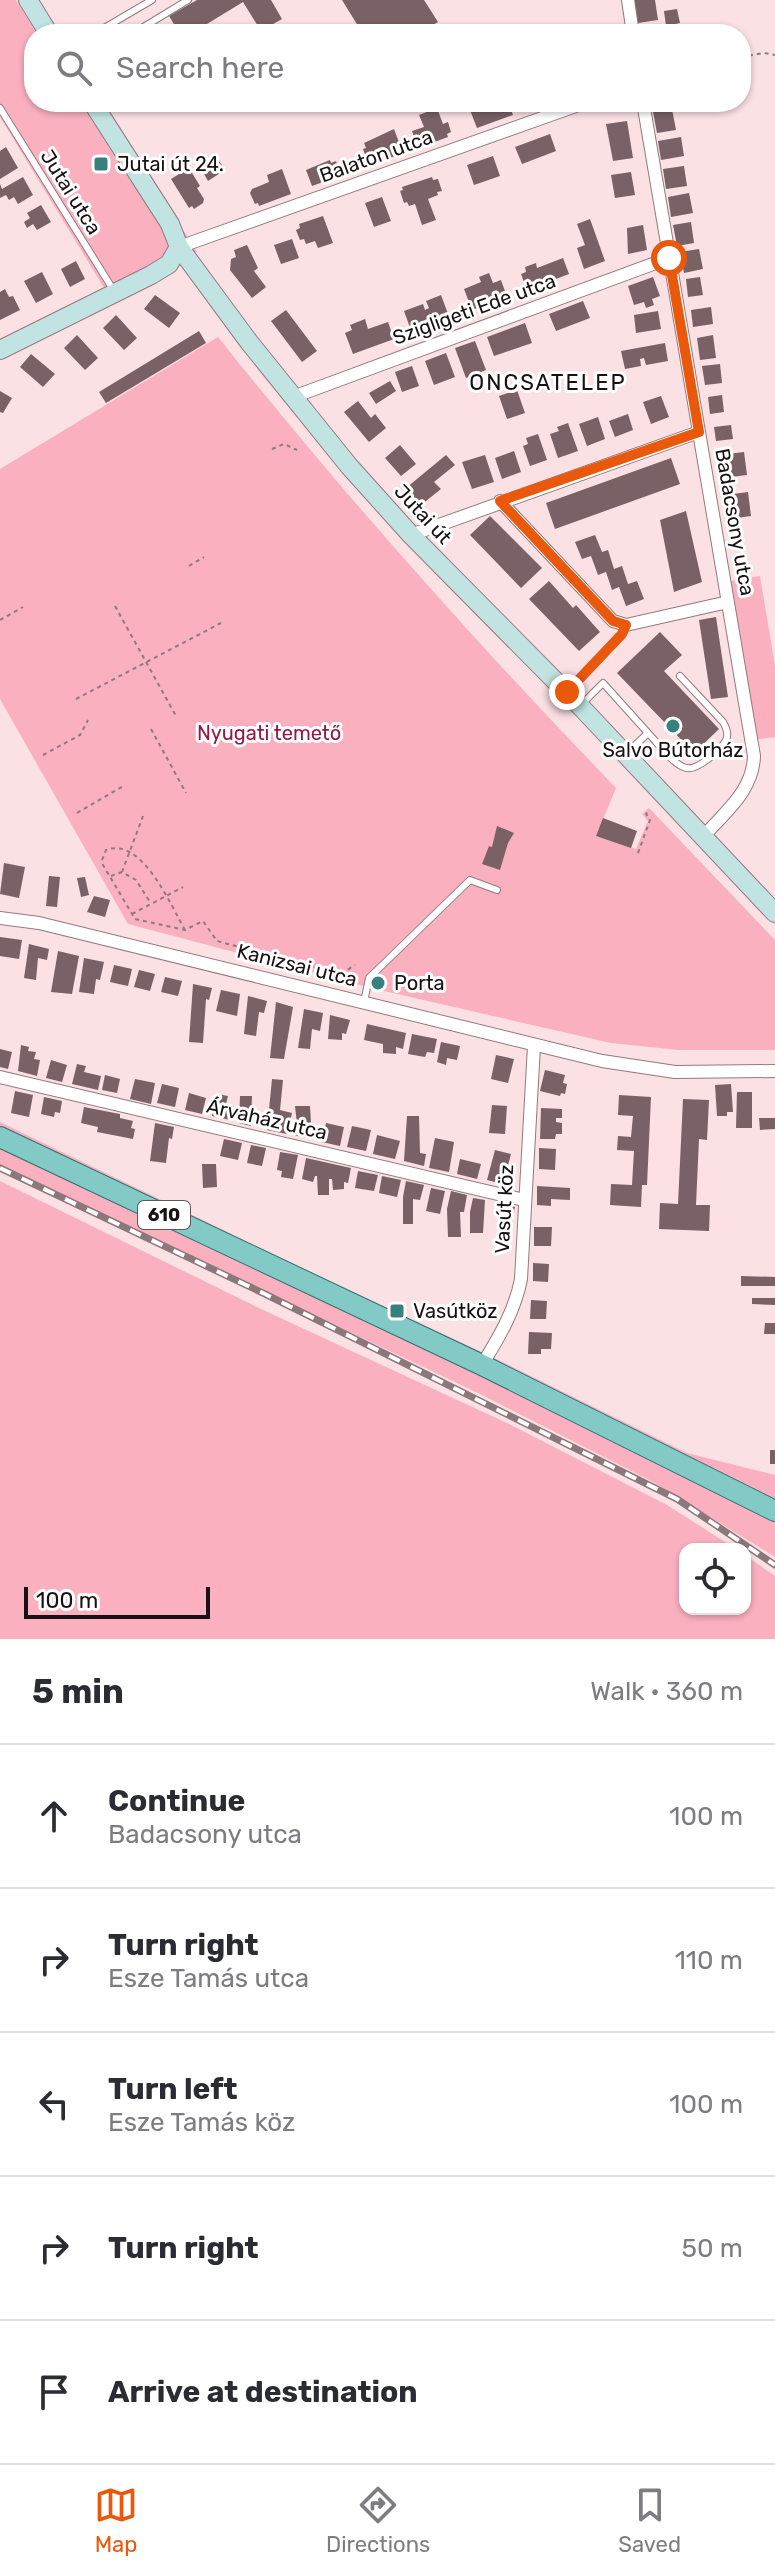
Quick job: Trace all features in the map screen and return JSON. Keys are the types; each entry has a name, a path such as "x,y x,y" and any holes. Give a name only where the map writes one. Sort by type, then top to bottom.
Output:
{"main road":[{"name":"610","path":"0,1137 482,1365 775,1511"}],"street":[{"path":"28,0 43,24"},
{"path":"628,0 632,24"},
{"name":"Jutai út","path":"98,112 170,224 179,247 293,397 411,535 626,754 775,913"},
{"name":"Balaton utca","path":"179,247 559,112"},
{"name":"Badacsony utca","path":"645,112 754,756 753,772 745,790 703,837"},
{"path":"0,350 169,264 179,247"},
{"name":"Szigligeti Ede utca","path":"293,397 669,258"},
{"path":"411,535 699,432"},
{"path":"500,501 613,621 626,625 728,602"},
{"name":"Kanizsai utca","path":"0,918 39,923 534,1046 639,1068 675,1072 775,1071"},
{"name":"Vasút köz","path":"482,1365 517,1299 534,1046"},
{"name":"Árvaház utca","path":"0,1077 524,1200"}],"lane":[{"path":"111,24 152,0"},
{"path":"148,24 188,0"},
{"name":"Jutai utca","path":"0,108 115,293"},
{"path":"573,699 603,683 681,767 691,769 701,766 726,741 727,731 723,722 680,676"},
{"path":"626,754 648,733"},
{"path":"364,1002 369,978 470,880 497,890"}],"path":[{"path":"751,55 775,55"},
{"path":"272,449 284,444 297,450"},
{"path":"189,566 204,557"},
{"path":"115,606 176,716"},
{"path":"0,620 23,607"},
{"path":"76,699 221,623"},
{"path":"573,699 626,625"},
{"path":"43,755 80,735 88,720"},
{"path":"151,729 186,793"},
{"path":"77,813 125,785"},
{"path":"638,853 650,820 646,814 649,811"},
{"path":"122,872 143,816"},
{"path":"647,828 655,832"},
{"path":"185,930 151,871 130,852 119,848 106,850 102,860 135,919 185,930 203,921 217,941 341,974 355,965"},
{"path":"110,876 122,872 136,880 151,904"},
{"path":"132,914 183,887"}],"green space":[{"path":"0,0 16,0 31,24 24,24 24,112 86,112 131,182 149,176 197,252 109,296 0,117"},
{"name":"Nyugati temető","path":"218,337 412,567 616,788 596,836 636,849 648,821 642,814 649,808 775,940 775,1050 679,1050 611,1043 371,988 128,924 0,699 0,469"},
{"path":"760,576 775,666 775,737 751,740 725,582"},
{"path":"0,1122 687,1453 775,1475 775,1557 653,1482 482,1395 0,1165"},
{"path":"0,1181 261,1309 509,1424 667,1505 727,1543 679,1543 679,1615 751,1615 751,1559 775,1576 775,1639 0,1639"}],"building":[{"path":"197,0 271,0 282,19 273,24 257,24 243,2 207,24 174,24 169,16"},
{"path":"342,0 424,0 438,22 435,24 357,24"},
{"path":"634,0 655,0 658,20 638,23"},
{"path":"677,9 680,23 666,24 664,11"},
{"path":"438,112 443,124 448,122 451,132 447,134 448,137 418,148 412,131 424,127 419,115"},
{"path":"471,112 512,112 513,115 477,128"},
{"path":"653,112 673,112 676,130 657,133"},
{"path":"627,121 633,158 613,161 606,124"},
{"path":"394,129 403,153 369,166 364,143"},
{"path":"550,134 556,151 522,164 515,147"},
{"path":"681,137 684,156 661,160 658,141"},
{"path":"6,147 18,168 0,179 0,151"},
{"path":"493,156 500,176 474,185 467,165"},
{"path":"330,160 331,163 336,161 340,172 336,174 337,177 312,186 306,170"},
{"path":"219,161 225,170 208,181 203,172"},
{"path":"684,166 687,186 666,189 663,169"},
{"path":"189,168 204,199 194,209 192,206 189,208 171,179"},
{"path":"282,169 291,194 259,206 255,204 250,193 252,189 269,182 267,175"},
{"path":"631,172 635,195 615,198 611,175"},
{"path":"23,177 33,195 18,204 14,197 9,200 6,195 0,198 0,184 2,189"},
{"path":"432,177 433,180 438,179 442,191 428,199 436,220 422,225 415,204 409,206 407,202 404,203 400,191 402,187"},
{"path":"689,193 693,213 671,217 668,197"},
{"path":"382,197 391,221 374,227 365,203"},
{"path":"41,205 51,222 37,230 33,224 27,228 24,222 30,218 27,213"},
{"path":"323,216 333,243 318,248 315,241 306,244 304,239 300,240 296,230 300,228 299,224"},
{"path":"590,219 605,261 584,269 577,248 585,245 577,224"},
{"path":"691,222 694,243 677,246 673,225"},
{"path":"643,225 647,250 628,254 627,228"},
{"path":"292,239 299,258 281,264 274,245"},
{"path":"247,245 258,268 254,271 266,287 252,298 230,270 231,259 236,257 234,250"},
{"path":"699,249 703,269 684,273 680,252"},
{"path":"563,258 569,274 527,290 521,274 526,272 525,267 536,263 537,268"},
{"path":"76,261 85,279 70,287 61,269"},
{"path":"42,272 53,294 36,303 24,281"},
{"path":"489,273 493,283 501,280 507,297 472,310 464,289 481,282 479,277"},
{"path":"653,277 660,296 652,299 654,305 646,308 644,302 634,305 628,286"},
{"path":"700,277 703,295 688,297 686,279"},
{"path":"5,289 9,297 13,296 20,310 0,320 0,292"},
{"path":"155,295 180,313 169,328 144,309"},
{"path":"441,295 450,319 412,333 404,311 423,304 425,310 429,308 426,301"},
{"path":"583,301 590,318 556,331 549,314"},
{"path":"711,307 713,324 693,327 691,310"},
{"path":"286,310 317,351 302,362 271,321"},
{"path":"658,311 661,329 636,333 634,315"},
{"path":"116,315 137,338 124,350 103,328"},
{"path":"365,319 368,329 388,322 394,339 353,354 345,333 352,330 350,325"},
{"path":"525,323 532,343 494,356 487,337"},
{"path":"199,331 206,343 106,403 99,392"},
{"path":"77,335 98,358 85,370 64,348"},
{"path":"713,335 716,358 700,360 697,338"},
{"path":"475,341 486,370 466,378 455,348"},
{"path":"665,343 668,361 646,365 644,358 640,359 641,366 625,369 621,351"},
{"path":"446,353 455,377 434,385 425,361"},
{"path":"31,354 55,374 43,387 20,367"},
{"path":"720,364 722,383 705,385 702,366"},
{"path":"412,366 419,386 402,392 395,372"},
{"path":"390,381 396,391 376,404 369,393"},
{"path":"517,390 525,413 507,419 499,396"},
{"path":"0,391 12,398 3,413 0,412"},
{"path":"722,395 724,412 710,414 708,397"},
{"path":"661,396 669,417 651,424 643,402"},
{"path":"358,401 371,418 375,414 386,428 369,442 344,412"},
{"path":"628,414 633,430 615,437 609,421"},
{"path":"598,417 605,439 587,446 579,424"},
{"path":"568,423 578,451 558,458 550,434"},
{"path":"731,425 733,439 716,441 714,427"},
{"path":"538,434 547,460 530,466 523,446 528,444 526,438"},
{"path":"400,445 416,464 401,476 385,458"},
{"path":"514,451 521,472 502,479 495,458"},
{"path":"744,452 747,475 723,478 720,455"},
{"path":"446,455 455,465 434,482 441,489 421,505 406,488"},
{"path":"485,455 494,482 472,489 462,462"},
{"path":"671,458 680,484 555,529 546,503"},
{"path":"748,492 751,516 729,519 727,512 724,512 725,495"},
{"path":"686,511 702,582 674,592 660,520"},
{"path":"490,516 542,568 521,588 470,535"},
{"path":"595,535 602,552 608,550 614,569 622,566 628,584 637,581 644,599 626,606 619,587 612,590 606,572 598,575 591,556 582,559 575,542"},
{"path":"549,581 600,632 579,651 529,599"},
{"path":"716,617 728,697 711,699 699,620"},
{"path":"660,632 682,655 664,671 719,729 694,753 617,673"},
{"path":"603,818 637,831 631,848 596,836"},
{"path":"497,826 514,833 500,870 482,864 489,846 492,847"},
{"path":"4,863 25,867 19,898 0,894"},
{"path":"49,876 60,877 57,907 46,906"},
{"path":"85,877 89,895 81,897 77,878"},
{"path":"94,896 110,900 105,917 87,912"},
{"path":"0,937 22,940 19,959 0,956"},
{"path":"29,944 49,949 47,960 38,958 36,980 24,978"},
{"path":"58,951 79,956 72,994 51,992"},
{"path":"84,958 104,962 100,980 96,979 94,994 79,992"},
{"path":"114,965 132,969 128,986 110,982"},
{"path":"139,970 155,974 150,991 134,987"},
{"path":"165,977 182,981 178,996 161,992"},
{"name":"Porta","path":"373,978 385,981 384,989 371,986"},
{"path":"193,984 212,988 209,1000 206,999 203,1043 189,1042"},
{"path":"221,990 240,994 237,1016 216,1011"},
{"path":"248,996 267,1001 264,1013 259,1012 256,1036 244,1034"},
{"path":"276,1002 293,1007 284,1059 270,1058"},
{"path":"304,1009 323,1013 320,1031 312,1029 310,1049 298,1048"},
{"path":"330,1015 350,1020 346,1034 342,1033 342,1040 328,1039"},
{"path":"367,1024 406,1033 403,1049 396,1047 396,1054 383,1053 383,1044 364,1040"},
{"path":"412,1034 437,1039 434,1053 427,1052 425,1057 408,1054"},
{"path":"441,1042 460,1046 457,1060 447,1058 446,1065 437,1062"},
{"path":"21,1045 29,1047 28,1051 36,1052 34,1059 40,1060 37,1076 18,1071"},
{"path":"0,1049 12,1052 8,1069 0,1067"},
{"path":"496,1055 514,1059 508,1083 491,1079"},
{"path":"51,1060 67,1065 62,1082 46,1078"},
{"path":"77,1064 86,1066 84,1072 101,1076 98,1090 72,1084"},
{"path":"545,1070 565,1075 565,1094 561,1093 560,1096 540,1091"},
{"path":"105,1075 120,1079 117,1093 102,1090"},
{"path":"135,1079 155,1083 151,1104 130,1099"},
{"path":"272,1079 283,1080 280,1110 292,1113 287,1134 267,1130"},
{"path":"162,1084 179,1088 175,1107 157,1103"},
{"path":"731,1084 733,1112 727,1112 727,1116 717,1116 715,1085"},
{"path":"15,1091 33,1095 29,1117 11,1113"},
{"path":"737,1092 752,1092 752,1128 736,1128"},
{"path":"189,1093 206,1098 202,1114 185,1110"},
{"path":"217,1094 228,1096 226,1104 234,1106 230,1120 212,1116"},
{"path":"619,1095 651,1097 647,1185 642,1185 641,1207 610,1205 611,1184 632,1185 634,1151 617,1150 618,1136 631,1137 633,1116 618,1115"},
{"path":"240,1096 252,1096 251,1126 239,1123"},
{"path":"44,1097 62,1101 60,1113 55,1112 54,1117 41,1114"},
{"path":"683,1099 709,1100 707,1140 699,1139 696,1205 710,1205 709,1231 659,1229 660,1203 678,1204"},
{"path":"492,1105 507,1106 505,1134 489,1133"},
{"path":"295,1106 310,1106 311,1123 307,1138 294,1135 297,1124"},
{"path":"84,1107 120,1114 120,1118 133,1121 133,1139 97,1132 98,1127 81,1123"},
{"path":"541,1108 562,1109 562,1118 556,1118 556,1122 562,1123 562,1134 556,1134 555,1139 540,1139"},
{"path":"407,1116 419,1116 420,1153 426,1154 424,1166 404,1161"},
{"path":"759,1118 775,1118 775,1129 760,1130"},
{"path":"155,1123 174,1127 172,1139 169,1138 166,1163 150,1161"},
{"path":"326,1123 344,1127 340,1146 322,1142"},
{"path":"352,1126 371,1130 366,1151 347,1147"},
{"path":"377,1135 400,1141 395,1159 373,1154"},
{"path":"435,1138 454,1142 449,1172 429,1168"},
{"path":"224,1139 242,1143 238,1160 220,1156"},
{"path":"251,1145 266,1148 262,1166 247,1163"},
{"path":"539,1148 556,1149 555,1170 539,1169"},
{"path":"495,1150 511,1154 503,1184 487,1180"},
{"path":"280,1152 298,1155 293,1179 281,1177 282,1171 277,1170"},
{"path":"306,1158 351,1168 344,1189 333,1190 332,1179 329,1179 329,1195 318,1195 317,1176 313,1182 302,1179"},
{"path":"460,1159 481,1164 477,1179 457,1174"},
{"path":"202,1164 216,1164 217,1187 203,1188"},
{"path":"358,1171 378,1175 374,1191 355,1188"},
{"path":"382,1176 401,1180 397,1197 379,1193"},
{"path":"406,1181 424,1185 420,1200 413,1199 413,1224 403,1224"},
{"path":"537,1186 570,1188 570,1200 551,1199 551,1206 537,1205"},
{"path":"431,1188 445,1191 440,1214 426,1211"},
{"path":"451,1191 467,1195 464,1212 460,1212 461,1237 448,1237 447,1209"},
{"path":"473,1198 485,1200 483,1233 470,1233"},
{"path":"499,1204 515,1207 512,1219 496,1216"},
{"path":"534,1227 552,1227 551,1246 534,1246"},
{"path":"533,1263 549,1264 548,1282 533,1281"},
{"path":"741,1276 775,1277 775,1286 741,1286"},
{"path":"752,1298 775,1298 775,1305 752,1304"},
{"path":"531,1300 547,1301 546,1319 530,1319"},
{"path":"765,1323 775,1323 775,1334 764,1334"},
{"path":"529,1332 552,1333 551,1349 541,1349 541,1354 528,1354"},
{"path":"770,1450 775,1450 775,1464 770,1464"}],"railway":[{"path":"0,1168 265,1294 677,1499 775,1565"}],"place":[{"name":"Jutai út 24.","path":"101,164"},
{"name":"Salvo Bútorház","path":"673,726"},
{"name":"Porta","path":"378,983"},
{"name":"Vasútköz","path":"397,1311"}],"district":[{"name":"ONCSATELEP","path":"548,382"}],"route":[{"path":"567,692 622,634 626,625 613,621 500,501 699,432 669,258"}]}
